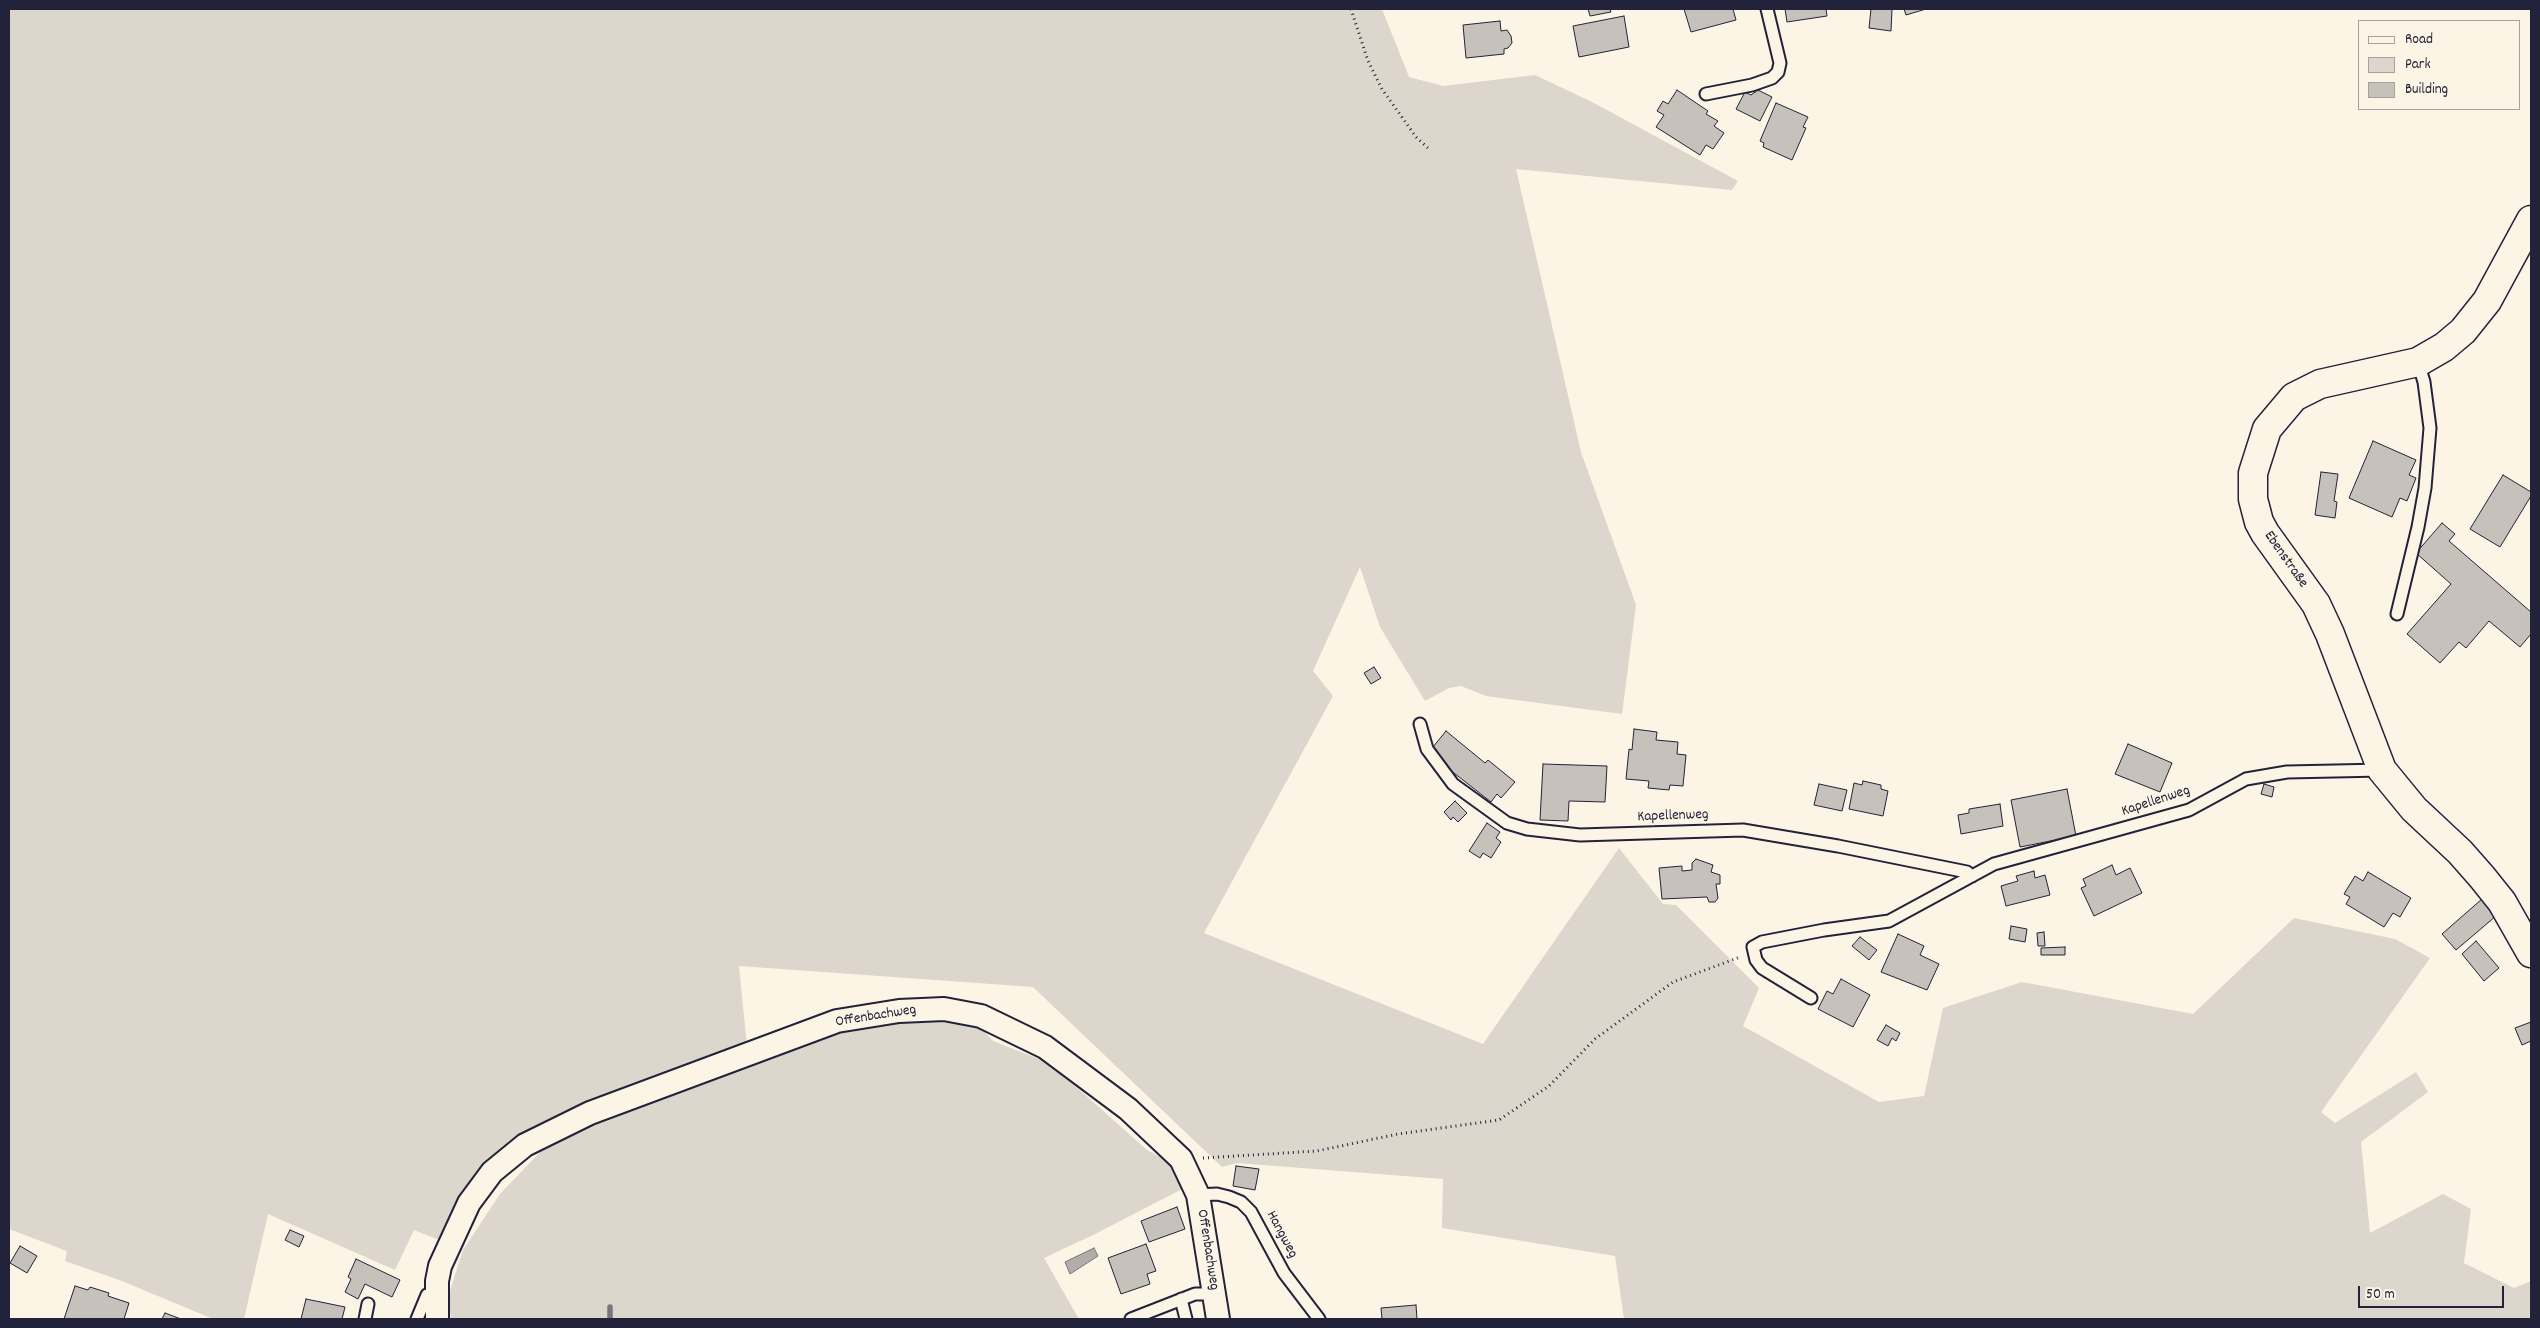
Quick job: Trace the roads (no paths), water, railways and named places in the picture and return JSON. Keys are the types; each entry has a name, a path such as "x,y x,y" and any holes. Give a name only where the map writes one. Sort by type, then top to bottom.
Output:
{"street":[{"name":"Ebenstraße","path":"2531,220 2487,302 2463,331 2444,347 2418,362 2320,384 2294,397 2267,429 2253,473 2252,499 2259,522 2316,604 2330,634 2382,770 2414,809 2460,852 2482,877 2502,902 2531,953"},
{"name":"Offenbachweg","path":"437,1319 437,1281 440,1266 470,1203 492,1172 524,1145 590,1112 837,1021 899,1011 944,1009 981,1016 1045,1048 1128,1109 1181,1159 1198,1195 1218,1319"}],"lane":[{"path":"1706,94 1752,85 1772,78 1778,72 1780,63 1767,9"},
{"path":"2397,614 2418,527 2426,478 2430,428 2424,382 2418,362"},
{"name":"Kapellenweg","path":"1420,724 1427,749 1453,784 1507,823 1527,829 1580,835 1743,830 1838,846 1966,872 1972,876"},
{"name":"Kapellenweg","path":"1811,998 1762,968 1753,952 1753,947 1762,942 1824,930 1889,922 1994,864 2189,810 2246,779 2287,772 2382,770"},
{"name":"Hangweg","path":"1198,1195 1217,1194 1229,1197 1241,1202 1251,1212 1284,1273 1319,1319"},
{"path":"417,1319 428,1295 437,1294"},
{"path":"1131,1319 1196,1294 1215,1294"},
{"path":"1181,1299 1186,1319"},
{"path":"365,1319 368,1304"}],"waterway":[{"path":"610,1307 610,1319"}]}
